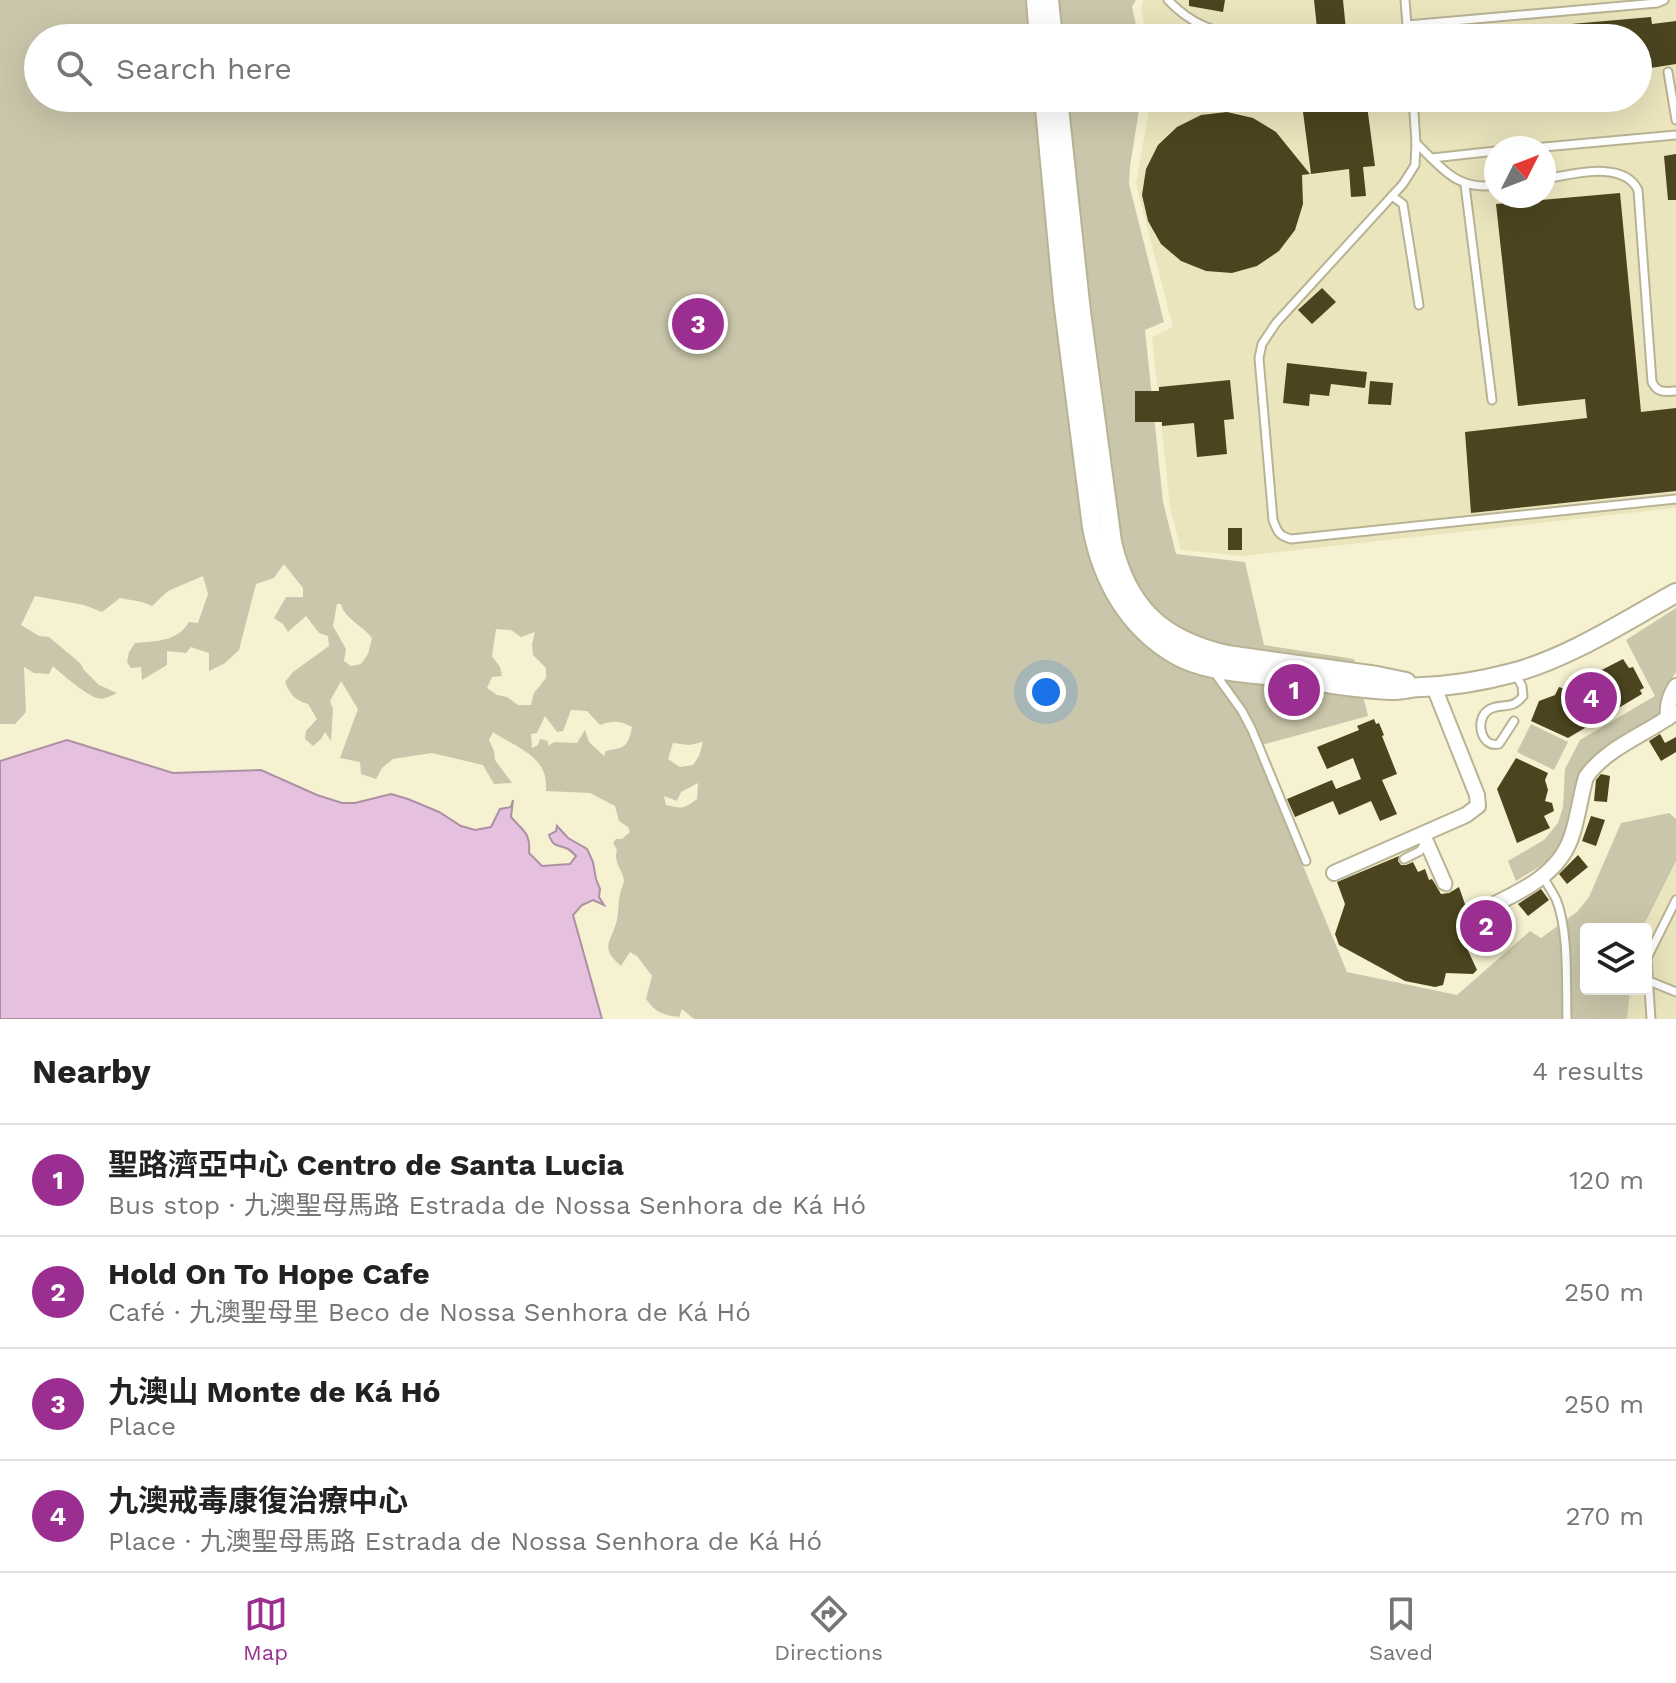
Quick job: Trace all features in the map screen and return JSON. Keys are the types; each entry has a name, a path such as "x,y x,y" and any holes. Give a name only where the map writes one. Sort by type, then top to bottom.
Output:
{"street":[{"path":"1036,0 1038,24"},
{"path":"1049,0 1052,24"},
{"path":"1045,112 1063,300 1097,552 1111,588 1132,619 1163,647 1179,657 1210,667 1255,675 1404,690 1474,683 1537,666 1676,593"},
{"path":"1060,112 1081,312 1112,542 1117,565 1133,597 1153,621 1190,644 1227,655 1396,679 1426,687"},
{"path":"1190,644 1210,667"},
{"path":"1470,916 1543,877 1566,852 1586,777 1621,747 1672,715 1667,707 1676,686"},
{"path":"1334,873 1424,843 1478,806 1478,800 1426,687"}],"lane":[{"path":"1168,0 1197,24"},
{"path":"1405,0 1407,24"},
{"path":"1418,24 1664,0"},
{"path":"1668,72 1676,120"},
{"path":"1414,112 1415,165 1403,184 1276,323 1262,344 1259,358 1273,520 1277,532 1291,539 1676,499"},
{"path":"1556,146 1676,135"},
{"path":"1416,143 1455,179 1465,185 1484,187"},
{"path":"1432,158 1484,152"},
{"path":"1556,177 1594,171 1614,172 1629,177 1635,183 1652,382 1661,391 1676,391"},
{"path":"1465,185 1492,400"},
{"path":"1392,196 1403,204 1419,305"},
{"path":"1210,667 1252,730 1306,861"},
{"path":"1514,721 1499,744 1486,742 1482,733 1482,717 1493,708 1514,705 1523,696 1515,673"},
{"path":"1424,843 1448,883 1447,887 1442,885 1424,843"},
{"path":"1404,859 1424,843"},
{"path":"1543,877 1557,901 1562,924 1567,1019"},
{"path":"1652,948 1676,900"},
{"path":"1652,982 1676,992"},
{"path":"1650,995 1651,1019"}],"shaded area":[{"path":"0,0 1136,0 1132,7 1136,24 24,24 24,112 1139,112 1129,184 1164,322 1145,330 1163,502 1176,554 1245,562 1264,645 1354,659 1368,716 1254,747 1347,972 1457,995 1530,931 1541,938 1577,912 1589,897 1621,823 1669,813 1676,819 1676,861 1645,923 1580,923 1580,995 1629,995 1627,1019 694,1019 682,1009 679,1017 656,1010 646,999 652,976 637,956 630,952 621,966 608,949 624,881 613,843 630,832 619,821 615,806 590,793 546,791 546,779 537,761 493,732 489,740 495,760 512,783 494,784 483,765 432,753 393,759 382,768 376,779 361,774 360,762 340,758 358,709 341,681 330,701 333,709 331,741 325,732 313,746 305,739 306,731 317,719 308,704 291,694 285,682 293,672 329,646 328,636 319,633 306,616 288,632 274,618 286,597 303,597 303,588 284,564 274,578 256,584 239,650 225,663 209,671 209,653 191,647 186,653 167,651 167,665 142,680 141,667 131,668 127,662 129,652 135,643 172,637 189,622 198,623 208,594 203,576 168,591 152,606 120,598 102,612 84,605 35,596 21,625 39,636 49,637 80,663 99,685 117,693 97,698 53,666 49,674 34,673 24,667 26,712 15,724 0,724","holes":["337,604 341,604 346,614 372,638 368,654 361,664 351,666 344,661 346,649 333,626","496,629 511,630 521,637 535,632 533,655 546,668 546,678 534,693 531,705 518,705 487,688 492,677 502,676 492,656","571,710 587,711 600,725 617,722 632,727 625,745 606,751 604,756 589,742 585,730 577,743 554,742 548,746 548,741 540,739 538,745 532,748 531,734 537,733 545,716 557,732 563,731","703,742 693,765 680,767 668,759 673,743 689,745","698,783 697,799 686,806 666,805 664,796 677,801 681,792"]},
{"path":"1143,0 1676,0 1676,508 1243,556 1181,550 1170,507 1152,337 1173,327 1136,184 1149,112 1652,112 1652,24 1144,24"},
{"path":"1676,608 1676,672 1661,701 1661,714 1591,761 1565,837 1547,862 1516,881 1508,861 1544,840 1558,823 1563,807 1565,769 1580,740 1655,696 1626,640"},
{"path":"1531,724 1568,742 1554,770 1517,752"},
{"path":"67,740 173,773 261,770 342,803 391,794 475,830 491,827 500,809 511,807 513,800 511,817 527,837 529,853 542,866 570,864 576,856 553,842 549,835 556,831 557,826 568,838 587,849 593,862 599,897 604,905 593,900 582,905 573,915 602,1019 0,1019 0,761"},
{"path":"1676,861 1676,1019 1627,1019 1629,995 1652,995 1652,923 1645,923"}],"building":[{"path":"1189,0 1225,0 1223,12 1189,6"},
{"path":"1314,0 1343,0 1345,24 1317,24"},
{"path":"1651,17 1652,24 1571,24"},
{"path":"1676,21 1676,64 1652,68 1652,24"},
{"path":"1227,112 1253,118 1276,132 1310,174 1302,175 1303,204 1295,230 1279,251 1257,266 1232,273 1206,271 1181,261 1161,244 1148,221 1142,195 1146,169 1158,145 1177,127 1201,115"},
{"path":"1303,112 1368,112 1375,166 1363,167 1366,196 1351,197 1349,169 1311,174"},
{"path":"1676,154 1676,200 1668,200 1664,156"},
{"path":"1620,193 1641,412 1676,408 1676,491 1471,513 1465,432 1587,418 1585,399 1518,406 1496,208 1556,208 1556,199"},
{"path":"1322,288 1336,302 1312,324 1298,310"},
{"path":"1287,363 1367,372 1365,388 1331,384 1329,396 1310,394 1309,406 1283,403"},
{"path":"1230,380 1234,419 1224,420 1227,454 1197,457 1194,423 1162,426 1162,422 1135,422 1135,391 1159,391 1159,387"},
{"path":"1370,381 1393,383 1391,405 1368,404"},
{"path":"1228,528 1242,528 1242,550 1228,550"},
{"path":"1623,659 1629,668 1633,667 1644,688 1640,690 1642,694 1568,738 1531,721 1539,701 1555,695 1559,687 1565,689"},
{"path":"1374,719 1376,724 1379,723 1397,774 1382,780 1397,814 1380,821 1371,801 1339,815 1333,801 1295,817 1287,799 1332,780 1336,789 1361,779 1353,758 1327,769 1317,747 1359,730 1357,726"},
{"path":"1660,734 1665,743 1676,737 1676,752 1661,761 1649,741"},
{"path":"1516,758 1548,773 1545,801 1552,803 1554,811 1544,816 1550,828 1517,843 1497,789"},
{"path":"1601,774 1610,776 1607,802 1594,801 1596,780"},
{"path":"1591,816 1605,820 1596,846 1582,841"},
{"path":"1578,855 1588,867 1567,884 1559,874"},
{"path":"1399,856 1401,865 1413,862 1418,872 1425,869 1429,880 1432,879 1441,894 1459,887 1466,907 1460,915 1465,925 1474,925 1495,915 1501,927 1465,944 1477,970 1473,974 1446,973 1443,985 1435,987 1405,981 1339,945 1335,934 1345,904 1337,882"},
{"path":"1541,889 1549,900 1528,916 1518,904"}],"place":[{"name":"九澳山 Monte de Ká Hó","path":"698,324"},
{"name":"聖路濟亞中心 Centro de Santa Lucia","path":"1294,690"},
{"name":"九澳戒毒康復治療中心","path":"1591,698"},
{"name":"Hold On To Hope Cafe","path":"1486,926"}]}
